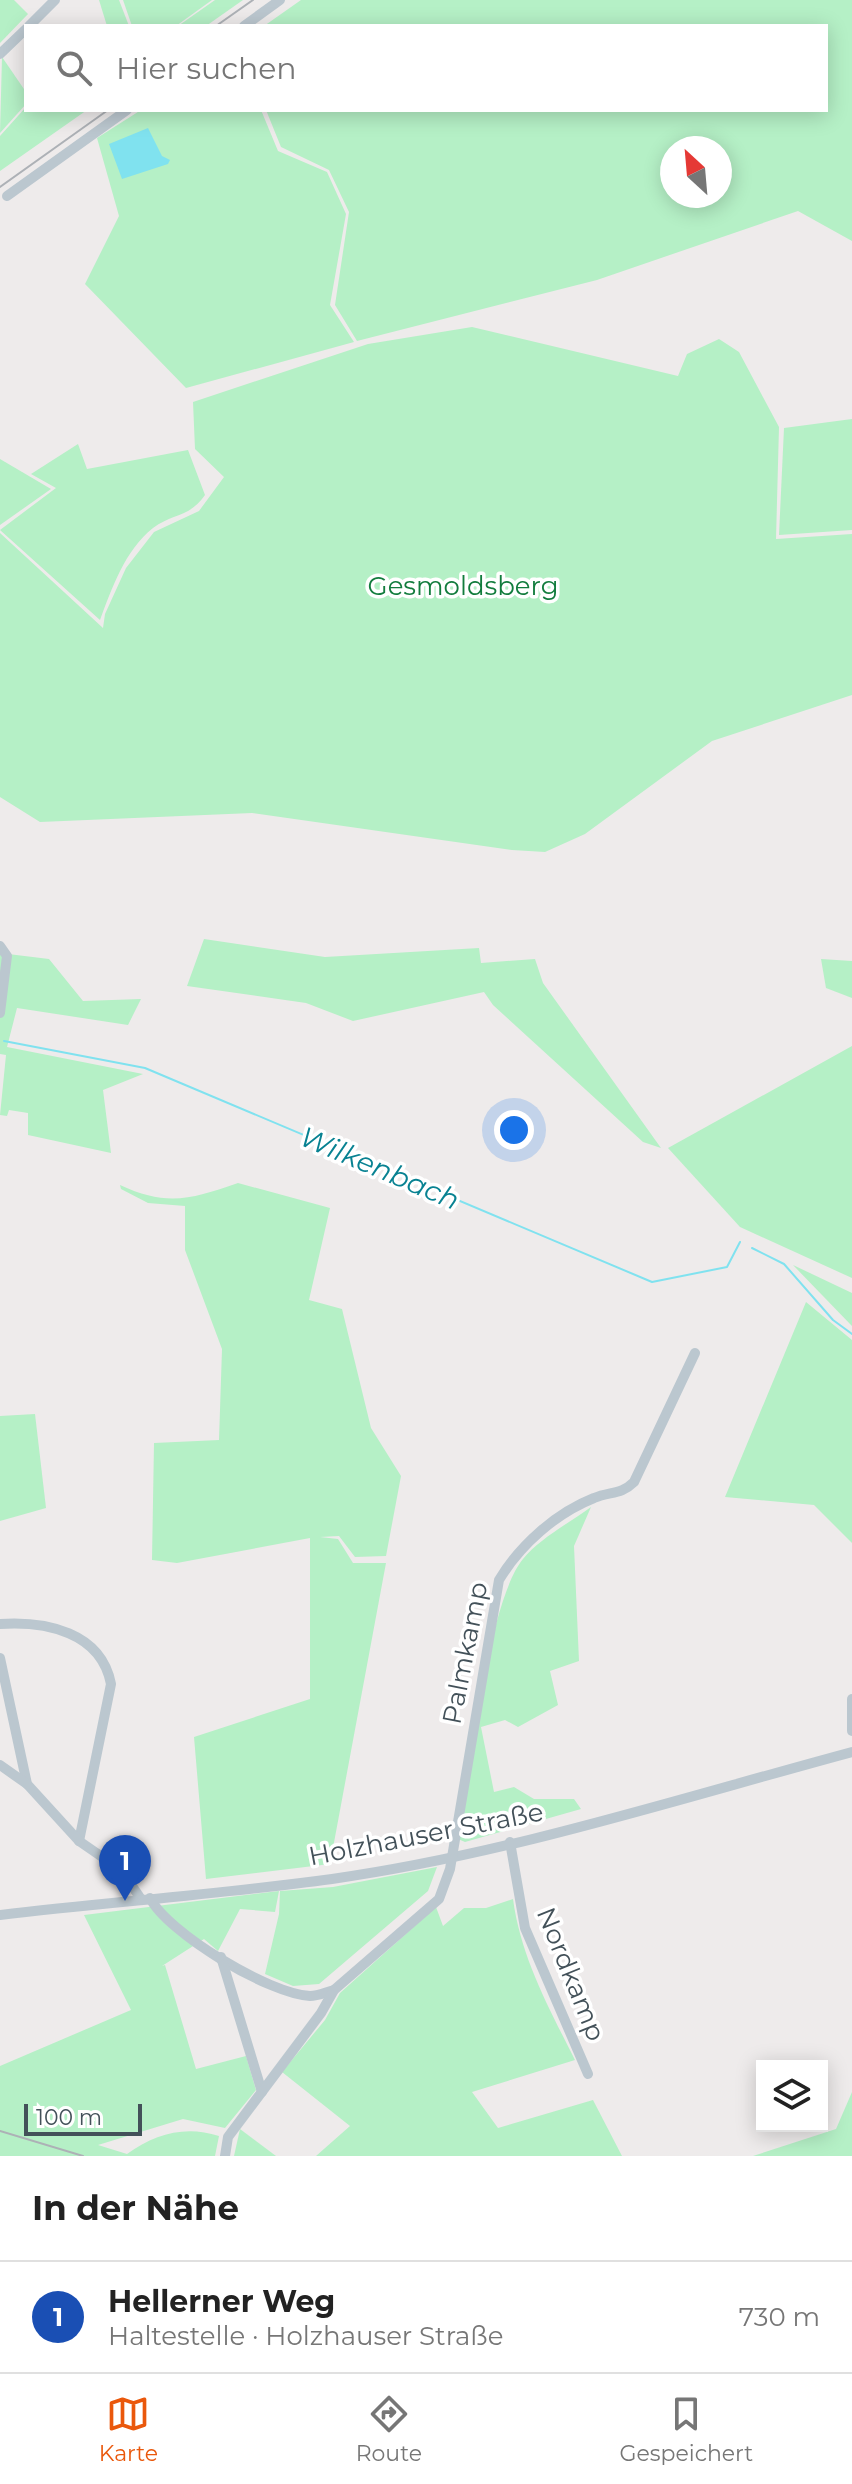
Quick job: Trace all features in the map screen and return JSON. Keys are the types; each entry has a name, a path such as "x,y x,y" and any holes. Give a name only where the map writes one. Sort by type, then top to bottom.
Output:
{"street":[{"path":"30,24 55,0"},
{"path":"247,24 280,0"},
{"path":"0,54 24,30"},
{"path":"7,196 124,112"},
{"path":"0,946 7,956 0,1013"},
{"name":"Palmkamp","path":"334,1990 439,1899 447,1885 499,1580 515,1554 571,1508 599,1496 624,1493 634,1482 695,1353"},
{"path":"0,1624 44,1625 90,1646 107,1661 111,1684 79,1841"},
{"path":"0,1658 27,1784"},
{"path":"852,1699 852,1731"},
{"name":"Holzhauser Straße","path":"0,1915 333,1879 510,1842 852,1752"},
{"path":"0,1765 27,1784 79,1841 121,1870 172,1926 221,1957 289,1992 312,1996 334,1990"},
{"name":"Nordkamp","path":"510,1842 525,1928 588,2074"},
{"path":"221,1957 262,2092"},
{"path":"225,2156 228,2137 321,2013 334,1990"}],"green space":[{"path":"0,0 14,0 28,14 0,43"},
{"path":"99,0 119,0 128,24 106,24"},
{"path":"123,0 212,0 179,24 131,24"},
{"path":"215,0 243,0 209,24 181,24"},
{"path":"301,0 852,0 852,241 798,211 597,280 357,341 335,305 349,212 329,170 281,147 267,112 828,112 828,24 267,24"},
{"path":"2,57 24,89 24,106 0,133"},
{"path":"24,109 24,112 84,112 0,171 0,136"},
{"path":"138,112 262,112 278,151 327,172 346,214 330,305 354,342 186,388 85,284 119,216 97,138"},
{"name":"Gesmoldsberg","path":"472,327 678,376 687,354 719,339 739,352 779,427 776,539 852,534 852,695 712,741 585,834 545,852 252,813 40,822 0,797 0,533 103,628 105,614 126,568 154,532 199,511 224,477 195,449 193,402 368,344"},
{"path":"852,419 852,530 779,535 784,428"},
{"path":"78,444 87,469 188,450 205,495 193,508 160,523 143,537 120,570 100,620 0,530 56,488 31,474"},
{"path":"0,459 51,489 0,525"},
{"path":"204,939 325,957 479,948 481,963 535,959 543,983 661,1148 643,1142 493,1005 484,992 353,1021 306,1003 187,986"},
{"path":"0,953 49,959 83,1001 141,999 128,1025 17,1008 7,1047 143,1074 103,1090 111,1153 28,1135 28,1113 9,1110 7,1116 0,1115 6,1055 0,1054"},
{"path":"821,959 852,961 852,998 826,988"},
{"path":"852,1046 852,1278 740,1227 668,1148"},
{"path":"238,1183 330,1208 309,1300 342,1309 371,1428 401,1476 386,1556 355,1557 339,1536 320,1537 338,1539 353,1563 386,1563 330,1864 206,1879 194,1737 310,1699 310,1538 177,1563 152,1560 154,1443 219,1440 222,1349 185,1250 185,1206 148,1203 121,1189 120,1185 152,1196 179,1198"},
{"path":"793,1265 852,1293 852,1326"},
{"path":"806,1302 852,1340 852,1543 814,1505 725,1497"},
{"path":"35,1414 46,1508 0,1521 0,1416"},
{"path":"591,1507 574,1546 579,1661 550,1671 558,1705 518,1727 505,1720 481,1727 494,1792 514,1787 534,1799 574,1799 581,1809 465,1842 458,1839 481,1692 499,1612 523,1559 546,1538"},
{"path":"437,1867 428,1891 319,1984 293,1986 265,1974 279,1914 280,1891 333,1887"},
{"path":"279,1891 275,1912 240,1909 218,1951 204,1939 162,1966 165,1965 196,2069 246,2056 256,2090 225,2128 183,2119 98,2145 127,2154 159,2137 194,2131 219,2136 215,2156 0,2156 0,2066 131,2010 84,1915"},
{"path":"513,1899 529,1962 575,2060 472,2092 498,2128 593,2100 622,2156 316,2156 350,2126 282,2072 325,2020 340,1993 436,1907 443,1926 464,1908 486,1908"},
{"path":"852,2092 852,2156 753,2156 828,2132 836,2129"},
{"path":"240,2129 276,2156 234,2156"}],"water":[{"path":"148,128 162,156 170,160 168,164 122,179 109,144"}],"waterway":[{"name":"Wilkenbach","path":"4,1041 145,1068 652,1282 727,1267 740,1242"},
{"name":"Wilkenbach","path":"752,1248 784,1264 833,1320 852,1334"}],"railway":[{"path":"219,24 253,0"},
{"path":"0,187 105,112"},
{"path":"0,2131 83,2156"}],"place":[{"name":"Hellerner Weg","path":"125,1901"}]}
